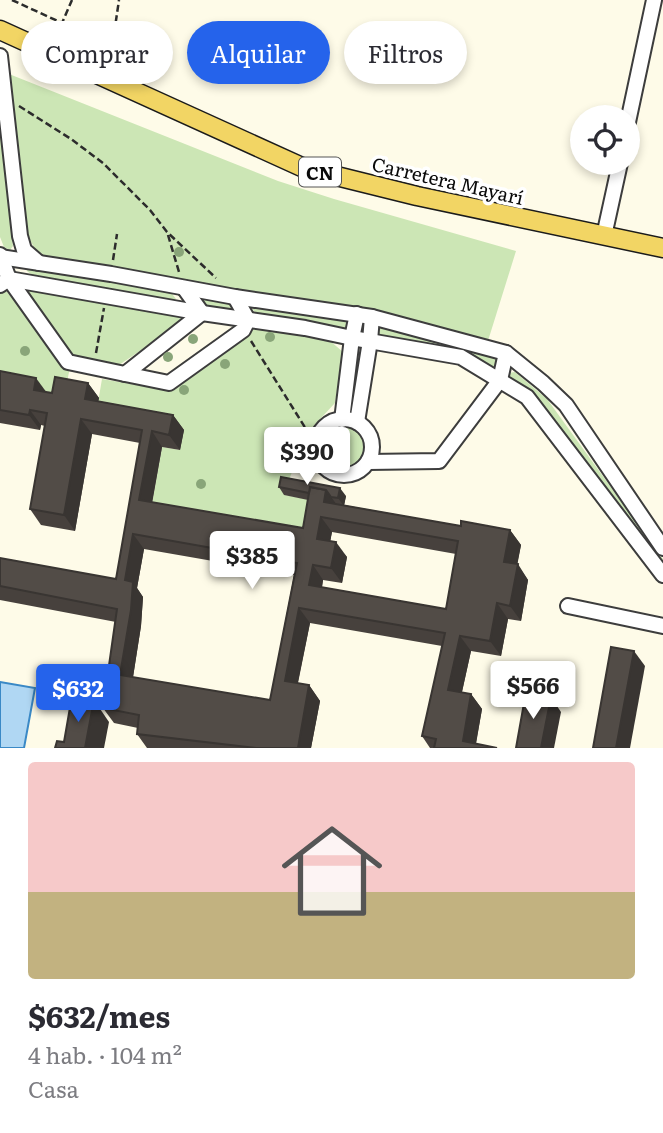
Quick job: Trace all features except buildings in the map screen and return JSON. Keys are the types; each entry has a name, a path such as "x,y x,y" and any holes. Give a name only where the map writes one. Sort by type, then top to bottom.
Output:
{"main road":[{"name":"Carretera Mayarí","path":"0,30 21,40"},
{"name":"Carretera Mayarí","path":"116,84 304,168 417,196 663,248"}],"street":[{"path":"632,105 654,0"},
{"path":"0,56 20,236 24,250 40,264"},
{"path":"604,236 617,175"},
{"path":"246,325 169,383 68,362 5,282 0,256 235,297 357,314 506,353 566,405 663,548"},
{"path":"5,282 202,313 246,325 305,328 461,357 527,397 663,575"},
{"path":"184,288 202,313"},
{"path":"235,297 246,325"},
{"path":"125,374 202,313"},
{"path":"349,421 352,338 357,314"},
{"path":"349,421 370,341 372,317"},
{"path":"368,462 439,461 500,380 506,353"},
{"path":"349,421 367,431 372,441 372,454 360,471 336,474 320,461 316,445 322,430 332,422 349,421"},
{"path":"568,606 663,626"}],"path":[{"path":"12,0 62,23 72,0"},
{"path":"116,21 119,0"},
{"path":"4,97 71,139 103,163 150,210 167,232 235,297"},
{"path":"167,232 184,288"},
{"path":"246,325 316,445"}],"green space":[{"path":"9,74 21,79 21,84 34,84 278,181 516,251 487,344 51,260 35,249 26,233"},
{"path":"0,131 13,246 10,250 4,247 0,237"},
{"path":"28,267 170,291 176,299 168,302 36,278 27,271"},
{"path":"23,288 188,316 186,320 119,365 74,357"},
{"path":"0,292 7,292 66,366 70,367 62,408 0,385"},
{"path":"200,295 232,302 237,307 233,312 207,307 200,300"},
{"path":"252,304 344,320 351,326 348,331 258,315 252,309"},
{"path":"379,323 498,358 498,365 488,368 380,336 376,331"},
{"path":"256,327 329,340 343,352 335,403 307,433 285,495 321,502 313,544 150,515 162,447 180,450 96,414 102,379 166,390"},
{"path":"515,372 547,399 663,559 663,570 507,380 508,373"},
{"path":"343,426 358,432 364,447 358,462 343,468 328,462 322,447 328,432"}],"water":[{"path":"0,682 35,688 24,748 0,748"}]}
